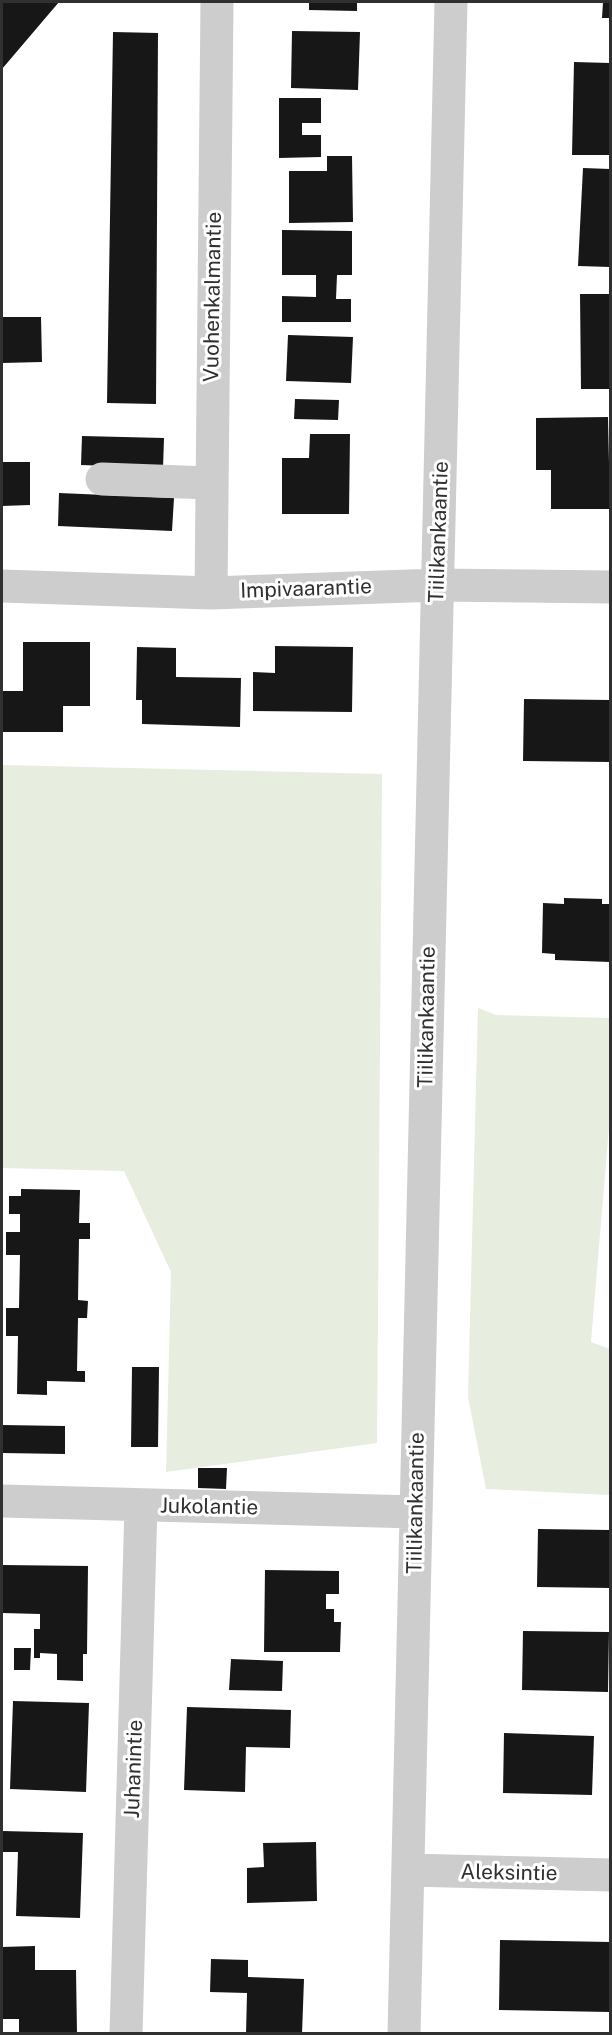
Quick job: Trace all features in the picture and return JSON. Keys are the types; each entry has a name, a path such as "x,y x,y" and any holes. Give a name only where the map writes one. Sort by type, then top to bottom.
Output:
{"street":[{"name":"Vuohenkalmantie","path":"211,593 210,483 217,2"},
{"name":"Tiilikankaantie","path":"405,2034 451,2"},
{"path":"102,479 210,483"},
{"name":"Impivaarantie","path":"2,586 211,593 438,585 610,587"},
{"name":"Jukolantie","path":"2,1501 416,1512"},
{"name":"Juhanintie","path":"126,2034 141,1505"},
{"name":"Aleksintie","path":"408,1870 610,1875"}],"shaded area":[{"path":"2,765 382,774 377,1443 166,1472 171,1272 124,1171 2,1168"},
{"path":"478,1008 496,1015 610,1018 610,1115 591,1342 610,1349 610,1495 486,1489 468,1397"}],"building":[{"path":"2,2 59,2 2,69"},
{"path":"309,2 357,2 357,11 309,10"},
{"path":"603,2 610,2 610,18 602,18"},
{"path":"292,31 360,32 358,90 291,88"},
{"path":"113,32 158,33 156,404 107,403"},
{"path":"574,62 610,63 610,155 572,155"},
{"path":"279,98 321,98 321,123 302,123 302,135 321,135 321,157 279,158"},
{"path":"327,156 352,156 353,222 289,223 289,171 327,171"},
{"path":"583,168 610,169 610,267 578,266"},
{"path":"282,230 352,231 352,275 337,275 336,299 351,299 351,322 282,322 282,296 316,297 316,275 282,275"},
{"path":"580,294 610,294 610,389 581,389"},
{"path":"2,317 41,317 42,362 2,363"},
{"path":"288,335 353,337 351,383 286,381"},
{"path":"295,399 339,400 338,420 294,419"},
{"path":"608,417 610,509 551,509 551,470 536,470 536,418"},
{"path":"310,434 350,434 349,514 282,514 282,458 309,458"},
{"path":"82,436 164,438 163,468 81,465"},
{"path":"2,462 30,462 30,505 2,506"},
{"path":"59,493 174,498 172,531 58,526"},
{"path":"23,642 90,642 90,706 63,706 63,732 2,732 2,691 23,691"},
{"path":"275,646 353,647 352,712 253,711 253,672 275,673"},
{"path":"137,647 176,648 176,677 241,678 240,727 142,724 142,700 136,700"},
{"path":"524,699 610,700 610,762 523,761"},
{"path":"564,898 602,899 602,904 610,904 610,962 555,960 555,954 542,953 543,903 564,904"},
{"path":"21,1189 80,1190 79,1223 90,1223 90,1239 79,1239 78,1300 88,1301 87,1318 78,1318 77,1371 85,1371 85,1382 47,1381 47,1395 17,1394 18,1336 6,1336 6,1308 19,1308 20,1255 6,1255 6,1232 20,1232 20,1214 9,1214 9,1196 21,1196"},
{"path":"132,1367 159,1367 158,1447 131,1447"},
{"path":"2,1425 65,1426 65,1454 2,1453"},
{"path":"198,1468 227,1468 226,1489 198,1488"},
{"path":"538,1529 610,1530 610,1588 537,1587"},
{"path":"2,1565 88,1566 87,1654 83,1654 83,1681 57,1680 57,1654 40,1653 40,1658 34,1658 34,1629 40,1629 40,1614 2,1613"},
{"path":"265,1570 339,1571 339,1594 326,1594 326,1609 334,1609 334,1622 341,1622 340,1652 264,1652"},
{"path":"523,1631 609,1632 608,1692 522,1690"},
{"path":"14,1648 31,1648 30,1670 14,1670"},
{"path":"231,1659 283,1661 282,1691 229,1690"},
{"path":"13,1701 89,1703 86,1792 10,1789"},
{"path":"187,1707 291,1710 290,1748 246,1747 245,1792 184,1790"},
{"path":"504,1733 594,1736 592,1795 503,1793"},
{"path":"2,1831 83,1833 80,1918 16,1916 18,1852 2,1852"},
{"path":"316,1842 317,1901 247,1903 247,1868 264,1867 263,1843"},
{"path":"500,1940 610,1942 610,2012 499,2010"},
{"path":"35,1946 35,1970 76,1970 77,2034 19,2034 19,2019 2,2019 2,1947"},
{"path":"211,1959 248,1960 248,1977 304,1979 302,2034 246,2034 247,1993 210,1992"}]}
